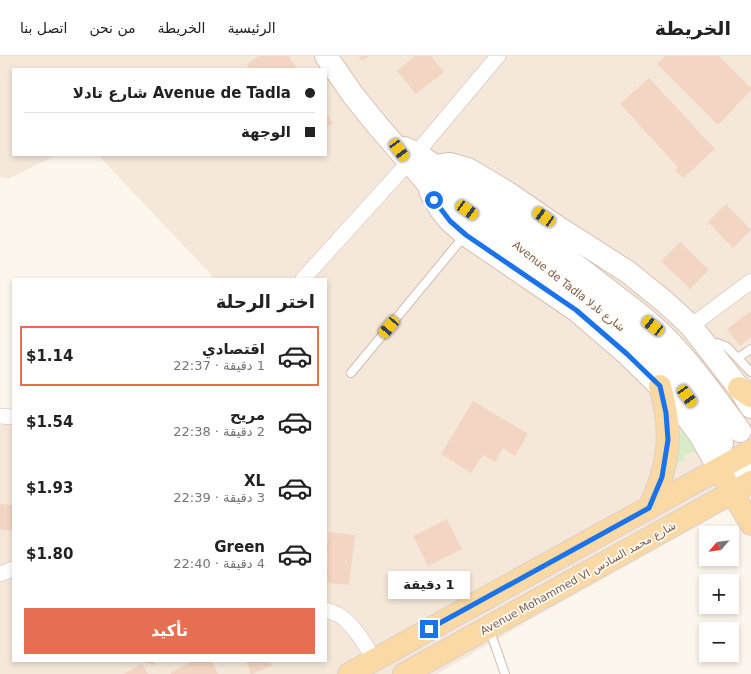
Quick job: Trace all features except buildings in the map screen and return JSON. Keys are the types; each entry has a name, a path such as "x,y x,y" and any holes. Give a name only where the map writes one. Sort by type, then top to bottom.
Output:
{"main road":[{"name":"Avenue de Tadla شارع تادلا","path":"326,56 353,95 394,143 432,176 532,256 601,308 642,344 669,372 722,443"},
{"path":"432,176 450,164 468,169 508,193 628,272 665,302 690,326 748,391"},
{"name":"Avenue de Tadla شارع تادلا","path":"432,176 434,200 450,221 466,235 576,310 627,354 660,386 688,418 719,468 745,475 751,524"},
{"name":"Avenue de Tadla شارع تادلا","path":"432,176 541,238 653,326 678,351 740,431"},
{"path":"649,508 662,477 668,440 667,416 660,386"},
{"path":"349,674 751,450"},
{"name":"Avenue Mohammed VI شارع محمد السادس","path":"404,674 488,627 745,475"}],"street":[{"path":"304,278 412,158 498,56"},
{"path":"690,326 751,281"},
{"path":"0,416 12,417"},
{"path":"0,574 12,569"},
{"path":"327,610 341,616 352,626 375,660"}],"lane":[{"path":"351,373 466,235"},
{"path":"708,347 716,343 722,344 727,346 738,358 748,391"},
{"path":"738,358 751,350"},
{"path":"488,627 505,674"}],"shaded area":[{"path":"0,56 751,56 751,496 437,674 0,674 0,409 12,411 12,662 327,662 327,278 214,278 99,156 327,156 327,68 12,68 12,156 55,156 8,179 0,177"}],"green space":[{"path":"681,420 699,452 696,453 695,451 683,456 685,460 676,464 680,437"}],"route":[{"path":"429,629 649,508 662,477 668,440 668,422 660,386 627,354 576,310 466,235 450,221 434,200"}]}
